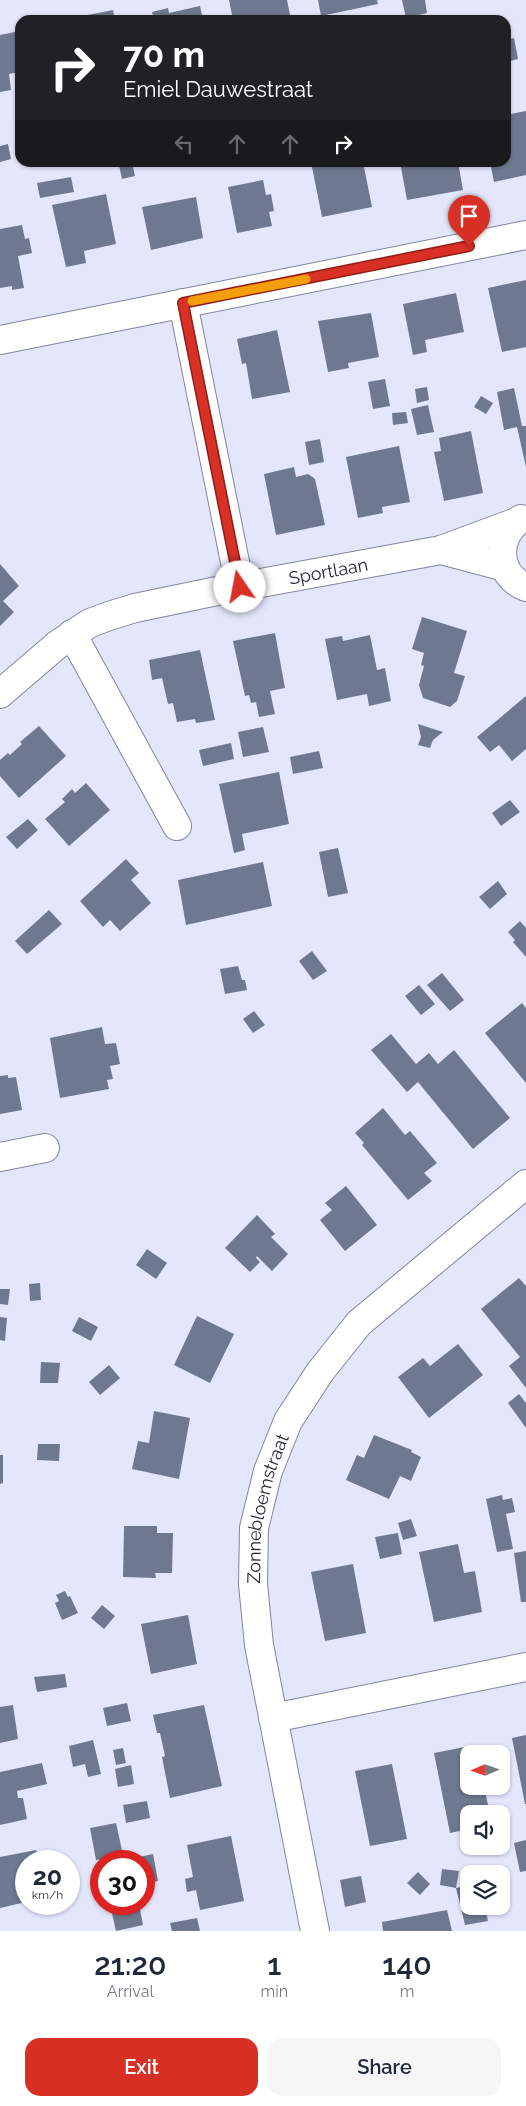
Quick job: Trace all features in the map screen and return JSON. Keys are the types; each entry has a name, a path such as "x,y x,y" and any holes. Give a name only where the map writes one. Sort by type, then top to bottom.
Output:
{"street":[{"path":"0,340 526,235"},
{"path":"183,303 240,587"},
{"path":"520,520 506,534 502,546 502,560 512,578 526,587"},
{"name":"Sportlaan","path":"0,694 57,645 90,623 135,608 441,550 520,520"},
{"name":"Sportlaan","path":"441,550 505,567"},
{"path":"72,634 178,826"},
{"path":"0,1157 45,1148"},
{"name":"Zonnebloemstraat","path":"315,1931 259,1645 253,1584 254,1528 268,1471 288,1421 320,1372 359,1323 526,1184"},
{"path":"272,1718 526,1667"}],"building":[{"path":"229,0 287,0 290,15 232,15"},
{"path":"318,0 377,0 378,4 326,15 321,15"},
{"path":"402,0 425,0 427,13 405,15"},
{"path":"200,6 202,15 153,15 152,12 168,8 169,13"},
{"path":"113,10 114,15 88,15"},
{"path":"15,32 15,73 9,74 11,90 0,92 0,35"},
{"path":"514,38 518,59 511,61 511,39"},
{"path":"526,111 526,175 494,182 491,167 511,167 511,114"},
{"path":"8,144 11,159 0,162 0,146"},
{"path":"119,167 133,167 135,176 122,179"},
{"path":"312,167 364,167 372,207 322,217"},
{"path":"401,167 459,167 463,190 407,200"},
{"path":"71,177 74,192 40,198 37,183"},
{"path":"263,180 266,195 271,194 274,211 269,212 272,226 237,233 228,187"},
{"path":"106,194 116,244 84,251 86,263 66,267 52,205"},
{"path":"196,197 203,238 151,250 142,207"},
{"path":"22,225 25,239 29,238 32,253 18,256 24,288 12,290 12,286 0,288 0,229"},
{"path":"526,280 526,347 502,352 488,288"},
{"path":"456,293 464,332 425,340 427,352 413,355 403,304"},
{"path":"371,313 379,357 348,363 349,368 328,372 318,321"},
{"path":"277,330 290,392 252,399 246,363 242,364 237,339"},
{"path":"385,379 390,406 373,409 368,382"},
{"path":"427,387 429,400 417,403 415,389"},
{"path":"514,388 522,426 526,426 526,467 517,427 504,430 497,392"},
{"path":"481,396 493,403 486,414 474,407"},
{"path":"428,405 434,432 417,435 411,409"},
{"path":"406,412 408,423 393,425 392,413"},
{"path":"471,431 483,493 444,501 434,452 441,451 439,438"},
{"path":"320,439 324,462 309,465 305,442"},
{"path":"399,446 410,502 382,507 383,513 358,518 346,457"},
{"path":"294,467 296,477 308,474 315,479 325,525 276,535 264,474"},
{"path":"0,564 19,586 3,601 14,612 0,626"},
{"path":"422,617 467,631 454,673 465,676 457,701 450,707 423,698 419,685 424,666 421,665 424,653 412,649"},
{"path":"275,633 285,688 270,691 275,714 259,717 256,702 251,703 249,695 245,696 233,641"},
{"path":"370,635 377,670 385,668 391,701 369,706 367,694 337,700 325,639 342,636 343,641"},
{"path":"200,650 215,720 196,723 195,719 177,722 173,703 168,704 162,678 152,680 149,660"},
{"path":"526,696 526,749 512,761 499,745 490,752 477,737"},
{"path":"418,724 443,732 433,740 430,748 418,745 421,737"},
{"path":"39,726 66,756 19,798 0,776 0,760 8,753 10,755 22,744 20,742"},
{"path":"263,727 269,752 243,757 238,732"},
{"path":"231,743 234,759 203,766 199,750"},
{"path":"319,751 323,768 293,774 290,757"},
{"path":"279,772 289,824 242,834 245,850 234,853 219,784"},
{"path":"86,783 110,810 69,846 45,819 65,802 62,799 72,789 75,793"},
{"path":"510,800 520,812 501,826 492,813"},
{"path":"28,819 38,830 17,849 6,837"},
{"path":"338,848 348,893 328,897 319,852"},
{"path":"126,859 139,873 131,880 151,903 120,931 110,920 103,927 80,901"},
{"path":"263,862 272,906 186,925 178,880"},
{"path":"498,881 507,894 490,909 479,897"},
{"path":"49,910 62,924 27,954 15,941"},
{"path":"520,921 526,928 526,957 513,942 515,940 508,932"},
{"path":"312,951 327,971 313,980 299,961"},
{"path":"238,966 242,980 245,980 247,990 225,994 220,969"},
{"path":"442,973 464,1000 450,1011 427,985"},
{"path":"419,985 435,1004 421,1015 405,996"},
{"path":"522,1003 526,1008 526,1083 485,1033"},
{"path":"254,1011 265,1025 253,1033 243,1019"},
{"path":"102,1027 105,1044 116,1043 120,1064 110,1066 113,1079 107,1080 109,1089 60,1098 50,1038"},
{"path":"391,1034 416,1064 429,1053 438,1064 454,1050 510,1118 473,1149 418,1082 407,1092 371,1050"},
{"path":"8,1075 8,1078 16,1077 22,1110 0,1114 0,1076"},
{"path":"383,1108 405,1135 410,1131 437,1163 424,1173 432,1181 408,1200 362,1145 364,1143 355,1133"},
{"path":"346,1186 377,1225 345,1251 320,1220 332,1210 325,1203"},
{"path":"257,1215 275,1234 271,1237 288,1254 272,1271 257,1256 256,1258 260,1262 250,1272 225,1248"},
{"path":"147,1249 167,1263 156,1279 136,1265"},
{"path":"519,1278 526,1286 526,1388 509,1366 520,1357 481,1309"},
{"path":"40,1283 41,1300 30,1301 29,1284"},
{"path":"0,1289 10,1289 8,1305 0,1304"},
{"path":"197,1316 234,1334 210,1383 174,1365"},
{"path":"0,1317 7,1318 5,1341 0,1340"},
{"path":"79,1317 98,1327 91,1341 72,1331"},
{"path":"458,1344 483,1375 429,1418 398,1377 423,1358 430,1366"},
{"path":"41,1362 60,1363 58,1383 40,1383"},
{"path":"109,1365 120,1378 100,1395 89,1382"},
{"path":"519,1394 526,1403 526,1428 508,1403"},
{"path":"154,1411 190,1418 179,1479 132,1469 138,1441 149,1443"},
{"path":"374,1435 412,1450 411,1452 421,1457 411,1481 400,1476 389,1499 346,1480 357,1455 364,1458"},
{"path":"38,1444 60,1444 59,1461 37,1460"},
{"path":"0,1455 3,1455 3,1483 0,1484"},
{"path":"502,1495 503,1500 512,1498 515,1512 506,1514 513,1549 497,1552 486,1499"},
{"path":"411,1519 417,1536 403,1540 398,1523"},
{"path":"124,1526 157,1526 157,1533 173,1533 172,1573 155,1573 156,1578 123,1577"},
{"path":"398,1533 402,1554 380,1559 375,1537"},
{"path":"458,1544 464,1573 475,1571 482,1612 434,1622 419,1552"},
{"path":"526,1551 526,1602 521,1602 514,1553"},
{"path":"353,1564 366,1633 325,1641 311,1572"},
{"path":"65,1591 68,1597 70,1596 78,1613 62,1620 55,1603 59,1601 56,1595"},
{"path":"102,1605 115,1616 104,1629 91,1618"},
{"path":"188,1615 197,1664 151,1674 141,1624"},
{"path":"65,1674 67,1687 37,1692 34,1677"},
{"path":"127,1703 131,1721 107,1726 103,1708"},
{"path":"13,1705 18,1739 0,1743 0,1707"},
{"path":"204,1705 222,1786 170,1798 162,1757 165,1756 160,1733 157,1733 153,1715"},
{"path":"526,1735 526,1804 525,1804 512,1738"},
{"path":"93,1740 101,1774 88,1777 85,1764 73,1767 69,1746"},
{"path":"123,1748 126,1763 116,1765 113,1750"},
{"path":"460,1748 460,1795 486,1795 488,1805 460,1805 460,1831 450,1833 434,1753"},
{"path":"42,1763 47,1784 17,1791 18,1798 23,1798 27,1819 0,1825 0,1772"},
{"path":"392,1764 407,1839 370,1846 355,1771"},
{"path":"131,1765 134,1784 118,1787 115,1769"},
{"path":"147,1801 150,1818 126,1823 123,1805"},
{"path":"116,1823 122,1850 94,1850 90,1828"},
{"path":"231,1836 244,1901 200,1910 196,1890 187,1892 185,1879 193,1877 187,1845"},
{"path":"526,1840 526,1871 520,1872 514,1843"},
{"path":"15,1854 15,1905 0,1908 0,1857"},
{"path":"155,1865 158,1881 155,1882"},
{"path":"442,1869 459,1871 456,1888 440,1885"},
{"path":"418,1872 430,1884 420,1895 407,1883"},
{"path":"361,1876 366,1902 345,1907 340,1880"},
{"path":"460,1887 460,1904 456,1888"},
{"path":"447,1910 452,1931 383,1931 382,1922"},
{"path":"112,1915 141,1915 143,1925 116,1931"},
{"path":"463,1915 487,1915 488,1921 465,1925"},
{"path":"197,1918 200,1931 172,1931 170,1923"}],"slow traffic":[{"path":"192,301 306,279"}],"route":[{"path":"240,587 183,303 469,246"}]}
